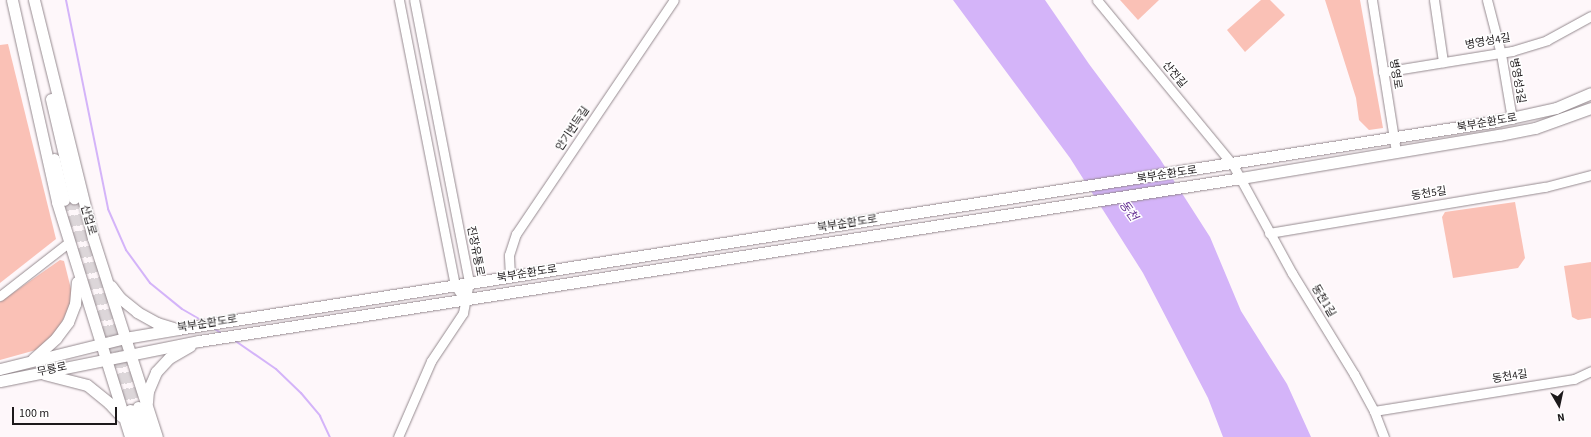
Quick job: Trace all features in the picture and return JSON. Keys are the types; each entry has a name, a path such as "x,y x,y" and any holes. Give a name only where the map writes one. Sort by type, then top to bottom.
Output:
{"main road":[{"path":"12,0 39,130 68,243 130,437"},
{"name":"산업로","path":"18,0 69,199 31,0"},
{"name":"산업로","path":"34,0 82,197 103,272 130,354 139,409 139,437"},
{"name":"북부순환도로","path":"100,344 125,338 225,321 1233,165 1512,119 1556,108 1591,93"},
{"name":"북부순환도로","path":"104,359 202,340 1024,210 1241,178 1396,152 1535,128 1591,108"},
{"path":"27,362 46,348 68,322 77,294 76,267"},
{"path":"103,272 113,290 128,305 148,319 182,328"},
{"path":"148,437 139,409 156,372 169,358 202,340"},
{"name":"무룡로","path":"0,369 100,344"},
{"name":"무룡로","path":"0,381 104,359"},
{"path":"37,373 87,385 109,402 126,424"},
{"name":"산업로","path":"139,409 157,437"}],"street":[{"path":"398,437 431,361 463,312 464,299 455,285 399,0"},
{"name":"진장유통로","path":"414,0 470,282 464,299"},
{"name":"안기번득길","path":"510,276 509,255 516,234 674,0"},
{"name":"산전길","path":"1097,0 1233,165 1241,178"},
{"name":"병영로","path":"1372,0 1396,152"},
{"path":"1434,0 1443,62"},
{"name":"병영성3길","path":"1487,0 1501,54 1512,119"},
{"name":"병영성4길","path":"1383,72 1501,54 1547,40 1591,16"},
{"name":"동천5길","path":"1269,233 1545,187 1591,175"},
{"name":"동천1길","path":"1241,178 1269,233 1374,411 1384,437"},
{"path":"0,296 68,243"},
{"name":"동천4길","path":"1374,411 1574,379 1591,371"}],"shaded area":[{"path":"1120,0 1159,0 1138,20"},
{"path":"1261,0 1270,0 1285,15 1245,52 1227,30"},
{"path":"1325,0 1360,0 1383,128 1369,130 1359,120 1356,98"},
{"path":"8,44 56,239 0,283 0,45"},
{"path":"1515,202 1525,258 1518,268 1453,278 1442,217 1445,212"},
{"path":"60,260 64,261 72,293 71,304 56,333 36,350 0,360 0,302"},
{"path":"1591,262 1591,318 1578,320 1572,317 1564,266"}],"water":[{"name":"동천","path":"953,0 1045,0 1089,64 1160,159 1210,237 1241,311 1287,384 1311,437 1223,437 1208,398 1143,273 1070,158"}],"waterway":[{"path":"66,0 108,209 126,250 150,283 182,309 203,321"},
{"path":"213,328 221,333"},
{"path":"234,340 276,369 301,393 320,416 330,437"}],"tunnel":[{"path":"74,198 138,407"},
{"path":"64,200 130,410"}]}
